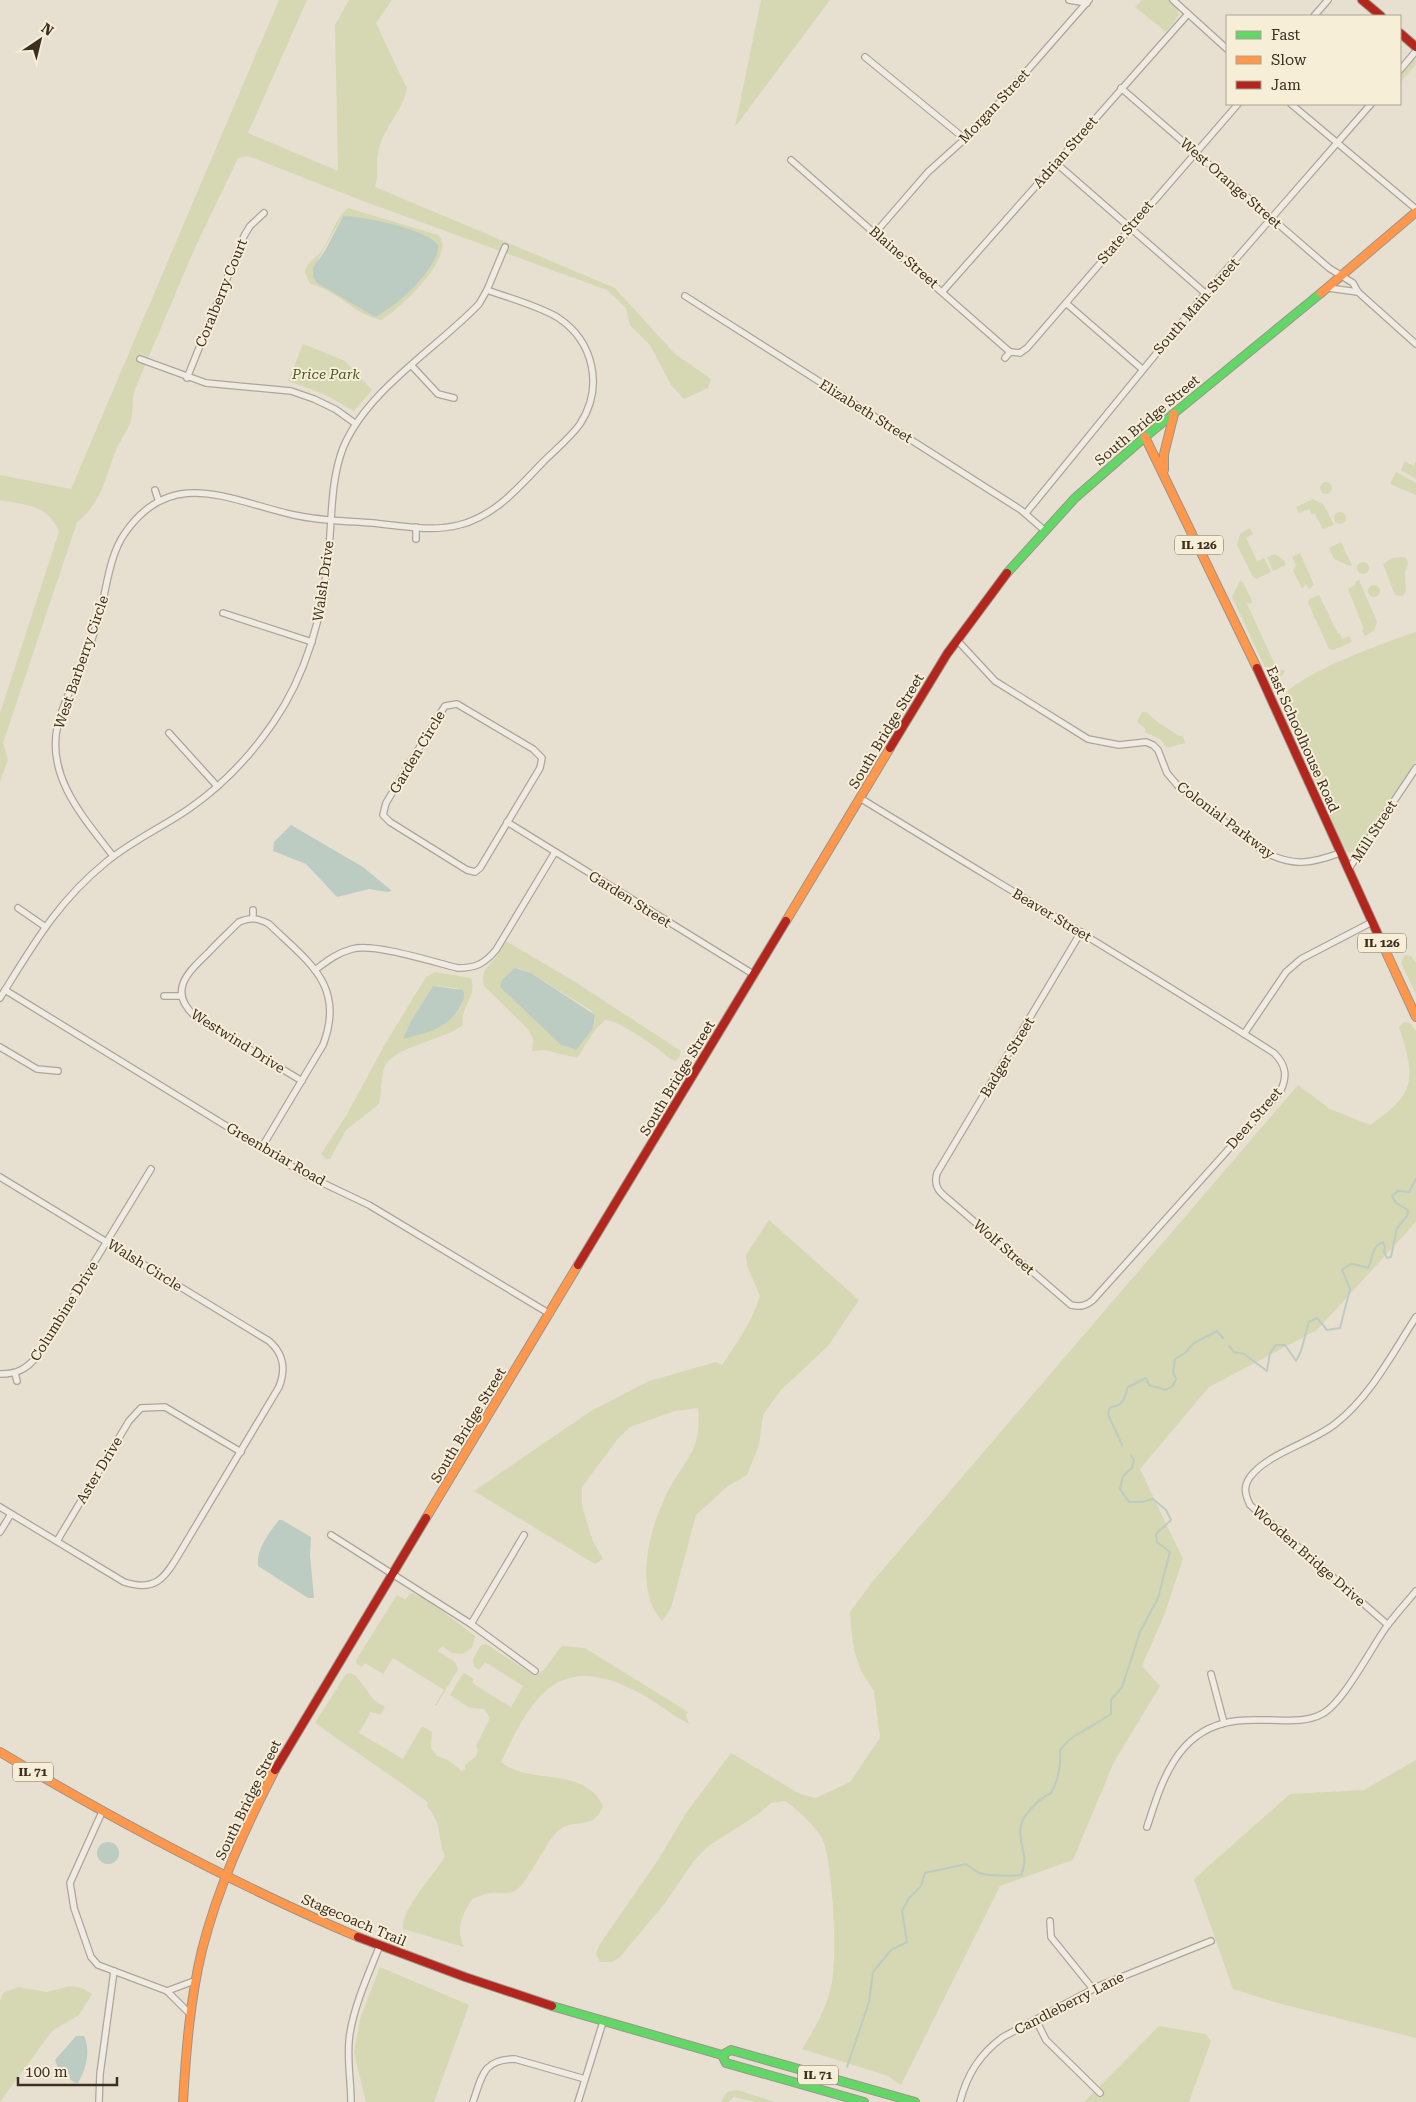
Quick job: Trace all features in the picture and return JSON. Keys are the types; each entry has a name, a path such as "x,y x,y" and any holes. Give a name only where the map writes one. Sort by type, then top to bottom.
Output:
{"main road":[{"path":"1362,0 1380,15"},
{"path":"1401,34 1416,47"},
{"name":"South Bridge Street","path":"183,2102 184,2062 189,2013 194,1981 208,1925 224,1876 272,1774 957,640 1002,579 1044,530 1094,481 1328,288 1416,211"},
{"name":"East Schoolhouse Road","path":"1164,473 1164,454 1174,414"},
{"name":"East Schoolhouse Road","path":"1145,437 1219,588 1416,1017"},
{"name":"Stagecoach Trail","path":"0,1752 102,1812 224,1876 380,1945 460,1976 604,2022 722,2055 730,2050 915,2102"},
{"name":"Stagecoach Trail","path":"722,2055 726,2063 864,2102"}],"street":[{"path":"1069,0 1088,2"},
{"path":"1173,0 1226,48"},
{"path":"1315,15 1328,0"},
{"name":"Morgan Street","path":"876,232 928,172 981,124 1088,2"},
{"name":"Adrian Street","path":"943,291 1188,14"},
{"path":"1401,69 1416,51"},
{"path":"866,57 965,139"},
{"name":"West Orange Street","path":"1121,88 1272,219 1353,283 1358,292 1416,344"},
{"name":"State Street","path":"1010,352 1020,352 1027,348 1237,105"},
{"path":"1292,105 1416,211"},
{"name":"South Main Street","path":"1026,513 1206,293 1370,105"},
{"name":"Blaine Street","path":"792,160 1010,352"},
{"path":"1056,163 1206,293"},
{"name":"Coralberry Court","path":"186,378 244,236 250,226 264,213"},
{"name":"Walsh Drive","path":"0,998 44,926 77,887 113,856 192,806 217,786 246,758 274,722 295,685 312,642 326,580 331,520 339,463 343,449 356,424 371,404 468,315 487,290 505,247"},
{"path":"1328,288 1358,292"},
{"path":"155,490 158,499 195,492 217,494 294,515 416,527 457,526 491,511 514,492 573,432 583,418 592,399 594,381 591,360 582,342 571,329 549,314 487,290"},
{"name":"Elizabeth Street","path":"685,296 1026,513 1044,530"},
{"path":"1066,303 1142,369"},
{"path":"1005,358 1010,352"},
{"path":"140,359 186,378 227,386 291,391 321,402 356,424"},
{"path":"412,366 438,394 454,398"},
{"name":"West Barberry Circle","path":"113,856 62,781 55,751 56,732 94,634 120,541 140,515 158,499"},
{"path":"416,527 416,539"},
{"path":"223,613 312,642"},
{"name":"Colonial Parkway","path":"957,640 995,681 1088,739 1119,745 1146,742 1153,745 1158,750 1168,773 1178,786 1263,851 1278,859 1311,863 1340,853"},
{"name":"Garden Circle","path":"457,704 463,707 539,753 542,758 542,763 507,822 480,868 475,872 467,870 390,822 383,815 386,803 445,706 457,704"},
{"path":"169,733 217,786"},
{"name":"Mill Street","path":"1348,870 1416,768"},
{"name":"Beaver Street","path":"860,798 1082,932 1244,1034"},
{"name":"Garden Street","path":"507,822 754,974"},
{"path":"315,970 337,954 354,948 370,948 458,968 473,968 485,962 496,950 555,852"},
{"path":"18,908 44,926"},
{"path":"254,910 253,918 269,924 315,970 327,991 331,1020 323,1045 262,1147"},
{"name":"Westwind Drive","path":"253,918 239,922 189,972 182,983 181,996 185,1006 196,1017 302,1081"},
{"path":"1244,1034 1286,972 1301,959 1372,922"},
{"name":"Badger Street","path":"934,1182 937,1173 1082,932"},
{"name":"Greenbriar Road","path":"5,990 306,1174 369,1205 550,1314"},
{"name":"Westwind Drive","path":"164,996 181,996"},
{"name":"Deer Street","path":"1078,1306 1086,1306 1093,1300 1280,1092 1285,1082 1286,1072 1282,1061 1244,1034"},
{"path":"0,1047 37,1069 58,1071"},
{"name":"Columbine Drive","path":"15,1373 25,1369 37,1356 151,1169"},
{"name":"Walsh Circle","path":"0,1177 269,1341 286,1360 279,1387 241,1452 171,1568 162,1578 150,1586"},
{"name":"Wolf Street","path":"934,1182 937,1189 949,1200 1071,1305 1078,1306"},
{"name":"Wooden Bridge Drive","path":"1388,1625 1250,1505 1244,1493 1246,1482 1259,1468 1334,1426 1353,1409 1416,1317"},
{"path":"0,1374 15,1373 17,1382"},
{"path":"146,1399 147,1406 164,1407 241,1452"},
{"name":"Aster Drive","path":"57,1541 129,1421 136,1412 147,1406"},
{"path":"0,1509 124,1582 138,1587 150,1586 151,1593"},
{"path":"0,1532 11,1514"},
{"path":"331,1535 471,1624 535,1671"},
{"path":"471,1624 524,1535"},
{"path":"1147,1827 1170,1764 1184,1748 1200,1735 1224,1723 1239,1720 1306,1720 1324,1713 1343,1693 1388,1625 1416,1591"},
{"path":"1211,1674 1224,1723"},
{"path":"102,1812 70,1883 74,1908 91,1957 98,1965 167,1991 189,2013"},
{"path":"1050,1921 1051,1938 1093,1989"},
{"name":"Candleberry Lane","path":"960,2102 968,2076 986,2050 1003,2037 1093,1989 1211,1941"},
{"path":"351,2102 348,2055 350,2034 354,2015 380,1945"},
{"path":"99,2102 100,2074 114,1971"},
{"path":"167,1991 194,1981"},
{"path":"1036,2020 1046,2040 1100,2093"},
{"path":"578,2102 604,2022"},
{"path":"472,2102 488,2067 495,2061 504,2059 515,2059 585,2079"}],"green space":[{"path":"279,0 307,0 248,133 338,171 335,25 349,0 392,0 376,23 407,89 401,105 381,141 375,187 615,288 674,353 711,379 708,388 684,399 671,385 650,345 630,325 626,308 607,290 363,201 248,156 238,158 194,250 135,389 131,420 117,448 102,489 92,507 77,522 3,743 8,760 0,782 0,713 59,532 55,523 43,511 27,505 0,500 0,475 71,489"},
{"path":"761,0 830,0 735,127"},
{"path":"1142,0 1169,0 1177,8 1179,15 1166,32 1135,7"},
{"path":"1415,58 1416,64 1401,82 1401,75"},
{"path":"348,208 438,235 442,244 440,255 434,268 424,281 400,306 381,320 363,313 329,291 310,284 305,272 310,262 322,250 343,213","holes":["343,216 365,219 436,242 437,251 426,273 416,284 393,305 375,317 317,283 318,259"]},
{"name":"Price Park","path":"303,344 345,361 372,390 354,411 324,394 288,381"},
{"path":"1405,461 1413,466 1416,461 1416,479 1401,470"},
{"path":"1396,472 1416,483 1416,495 1390,484"},
{"path":"1324,482 1328,482 1332,488 1328,494 1324,494 1320,490 1320,486"},
{"path":"1313,499 1324,505 1334,525 1323,529 1315,514 1312,514 1309,509 1299,513 1296,507"},
{"path":"1338,512 1342,512 1346,518 1342,524 1338,524 1334,520 1334,516"},
{"path":"1250,528 1253,534 1246,538 1257,561 1264,558 1271,572 1256,579 1253,577 1237,545 1240,534"},
{"path":"1341,542 1352,565 1350,566 1334,559 1329,548"},
{"path":"1300,553 1314,585 1309,589 1306,584 1302,589 1293,570 1296,565 1292,557"},
{"path":"1275,554 1284,560 1286,565 1273,571 1267,557"},
{"path":"1405,557 1408,562 1405,572 1406,592 1402,596 1395,595 1383,564 1392,558"},
{"path":"1361,562 1365,562 1369,568 1365,574 1361,574 1357,570 1357,566"},
{"path":"1359,580 1377,622 1374,631 1365,636 1348,589"},
{"path":"1240,581 1243,582 1252,601 1252,603 1247,604 1277,669 1285,671 1282,676 1271,674 1265,667 1232,597"},
{"path":"1372,585 1376,585 1380,591 1376,597 1372,597 1368,593 1368,589"},
{"path":"1319,595 1338,634 1340,633 1342,639 1349,636 1352,642 1333,650 1329,649 1308,603 1309,599"},
{"path":"1416,632 1416,761 1357,849 1353,852 1348,852 1342,844 1281,700 1288,691 1320,670"},
{"path":"1142,712 1146,712 1179,736 1183,736 1185,743 1167,748 1160,739 1145,732 1145,728 1137,722"},
{"path":"506,941 572,980 681,1051 679,1058 675,1061 673,1060 633,1032 605,1020 595,1030 577,1058 545,1050 532,1051 533,1039 529,1030 484,986 484,972 498,955","holes":["518,968 531,973 592,1011 595,1020 593,1029 560,1044 500,986"]},
{"path":"1405,955 1411,956 1416,963 1416,994 1401,963"},
{"path":"435,972 471,978 472,991 462,1019 463,1025 444,1035 408,1049 390,1060 383,1071 379,1104 346,1130 330,1159 326,1159 321,1154 346,1116 385,1044 426,977","holes":["433,986 457,988 465,994 462,1005 450,1020 433,1030 404,1038 411,1021"]},
{"path":"1404,1022 1410,1023 1416,1031 1416,1222 1317,1330 1209,1387 1140,1469 1183,1559 1165,1613 1142,1666 1160,1686 1114,1762 1073,1860 1000,1886 901,2085 888,2076 802,2049 819,2019 831,1987 834,1956 834,1915 830,1874 822,1838 801,1814 785,1801 771,1803 757,1815 707,1847 693,1862 665,1903 620,1957 612,1962 600,1962 596,1954 600,1944 660,1857 686,1813 731,1753 800,1794 816,1798 850,1782 880,1738 874,1691 861,1671 854,1650 850,1612 873,1581 1298,1085 1330,1109 1370,1125 1396,1104 1404,1094 1408,1084 1408,1060 1399,1027"},
{"path":"769,1220 859,1300 828,1346 780,1391 763,1415 759,1445 747,1475 728,1486 696,1515 671,1608 662,1621 653,1607 648,1592 646,1577 649,1548 661,1505 695,1445 699,1423 698,1408 675,1411 630,1427 617,1440 582,1487 582,1506 593,1541 603,1559 595,1564 474,1491 591,1411 649,1381 716,1362 722,1365 739,1340 757,1306 760,1296 747,1266 746,1255"},
{"path":"411,1593 429,1601 475,1636 472,1648 462,1654 452,1653 442,1646 438,1651 455,1662 458,1669 436,1706 444,1690 393,1658 383,1674 365,1663 362,1667 357,1664 356,1660 397,1595 405,1600"},
{"path":"486,1644 535,1676 547,1667 562,1646 585,1648 688,1712 686,1715 689,1724 634,1690 607,1679 585,1676 566,1679 550,1688 536,1701 523,1719 501,1762 513,1769 526,1773 570,1780 583,1785 594,1793 603,1806 599,1814 589,1822 571,1824 559,1830 547,1844 530,1874 513,1892 490,1893 472,1899 465,1911 460,1928 464,1947 403,1929 407,1912 445,1856 438,1825 427,1806 428,1802 315,1723 346,1674 351,1673 356,1676 374,1700 385,1707 380,1715 371,1712 359,1733 403,1759 422,1726 432,1732 431,1748 437,1756 448,1760 462,1771 465,1769 465,1765 476,1756 478,1750 476,1746 490,1718 484,1709 470,1708 450,1695 462,1675 464,1673 474,1679 472,1683 511,1707 523,1686 485,1662 479,1670 474,1666 473,1659 481,1645"},
{"path":"1416,1760 1416,2038 1274,2002 1233,1989 1194,1879 1290,1794 1364,1790"},
{"path":"380,1967 469,2005 434,2102 366,2102 354,2053 360,2019"},
{"path":"70,1986 82,1988 92,1994 79,2015 52,2031 0,2102 0,2001 3,1993 18,1987 47,1992"},
{"path":"1159,2026 1206,2034 1211,2041 1189,2102 1084,2102"},
{"path":"737,2090 775,2102 756,2102 734,2097 728,2102 721,2102 727,2092"}],"shaded area":[{"path":"343,216 394,224 432,239 438,245 437,254 432,264 415,286 393,305 375,317 317,283 313,277 313,268 326,249"},
{"path":"291,825 363,867 392,891 369,889 337,897 306,864 273,851 274,842"},
{"path":"515,968 531,973 595,1015 593,1029 576,1050 560,1044 500,987 502,980"},
{"path":"433,986 463,990 464,998 461,1005 456,1013 444,1024 403,1039 411,1021"},
{"path":"279,1520 311,1537 310,1555 314,1598 308,1598 258,1566 261,1547"},
{"path":"108,1842 116,1845 119,1853 116,1861 108,1864 100,1861 97,1853 100,1845"},
{"path":"76,2036 84,2036 87,2048 85,2066 78,2083 75,2083 59,2071 55,2060"}],"waterway":[{"path":"1229,1346 1234,1352 1244,1354 1267,1371 1270,1353 1276,1345 1285,1345 1296,1361 1301,1352 1309,1322 1317,1318 1327,1330 1340,1328 1350,1289 1342,1270 1352,1264 1368,1268 1376,1246 1383,1242 1387,1258 1391,1257 1397,1228 1407,1216 1408,1210 1396,1203 1392,1196 1398,1191 1409,1192 1416,1179"},
{"path":"1122,1445 1108,1414 1110,1407 1118,1405 1123,1401 1128,1387 1146,1378 1149,1385 1166,1390 1173,1386 1176,1379 1173,1372 1175,1359 1185,1353 1194,1343 1217,1331 1223,1338"},
{"path":"847,2067 869,2002 873,1972 891,1950 907,1942 902,1911 909,1898 921,1886 925,1873 966,1864 983,1874 1021,1875 1024,1866 1020,1835 1021,1827 1030,1810 1039,1800 1051,1793 1054,1788 1059,1772 1060,1750 1070,1739 1111,1714 1111,1700 1122,1687 1140,1632 1158,1598 1170,1552 1157,1542 1156,1534 1171,1520 1166,1510 1153,1499 1142,1502 1129,1502 1120,1489 1123,1476 1132,1468 1134,1460 1131,1456"}],"traffic: fast":[{"path":"1007,573 1075,498 1145,437 1321,293"},
{"path":"552,2006 722,2055 731,2050 915,2102"},
{"path":"722,2055 726,2063 864,2102"}],"traffic: slow":[{"path":"1321,293 1416,212"},
{"path":"1164,470 1164,454 1174,414"},
{"path":"1145,437 1257,668"},
{"path":"786,921 890,748"},
{"path":"1380,939 1416,1017"},
{"path":"426,1518 578,1265"},
{"path":"0,1752 87,1803 176,1850 312,1917 358,1937"},
{"path":"183,2102 194,1988 208,1927 233,1858 275,1770"}],"traffic: jam":[{"path":"1362,0 1380,15"},
{"path":"1401,34 1416,47"},
{"path":"890,748 947,654 1007,573"},
{"path":"1257,668 1380,939"},
{"path":"578,1265 786,921"},
{"path":"275,1770 426,1518"},
{"path":"358,1937 465,1977 552,2006"}]}
